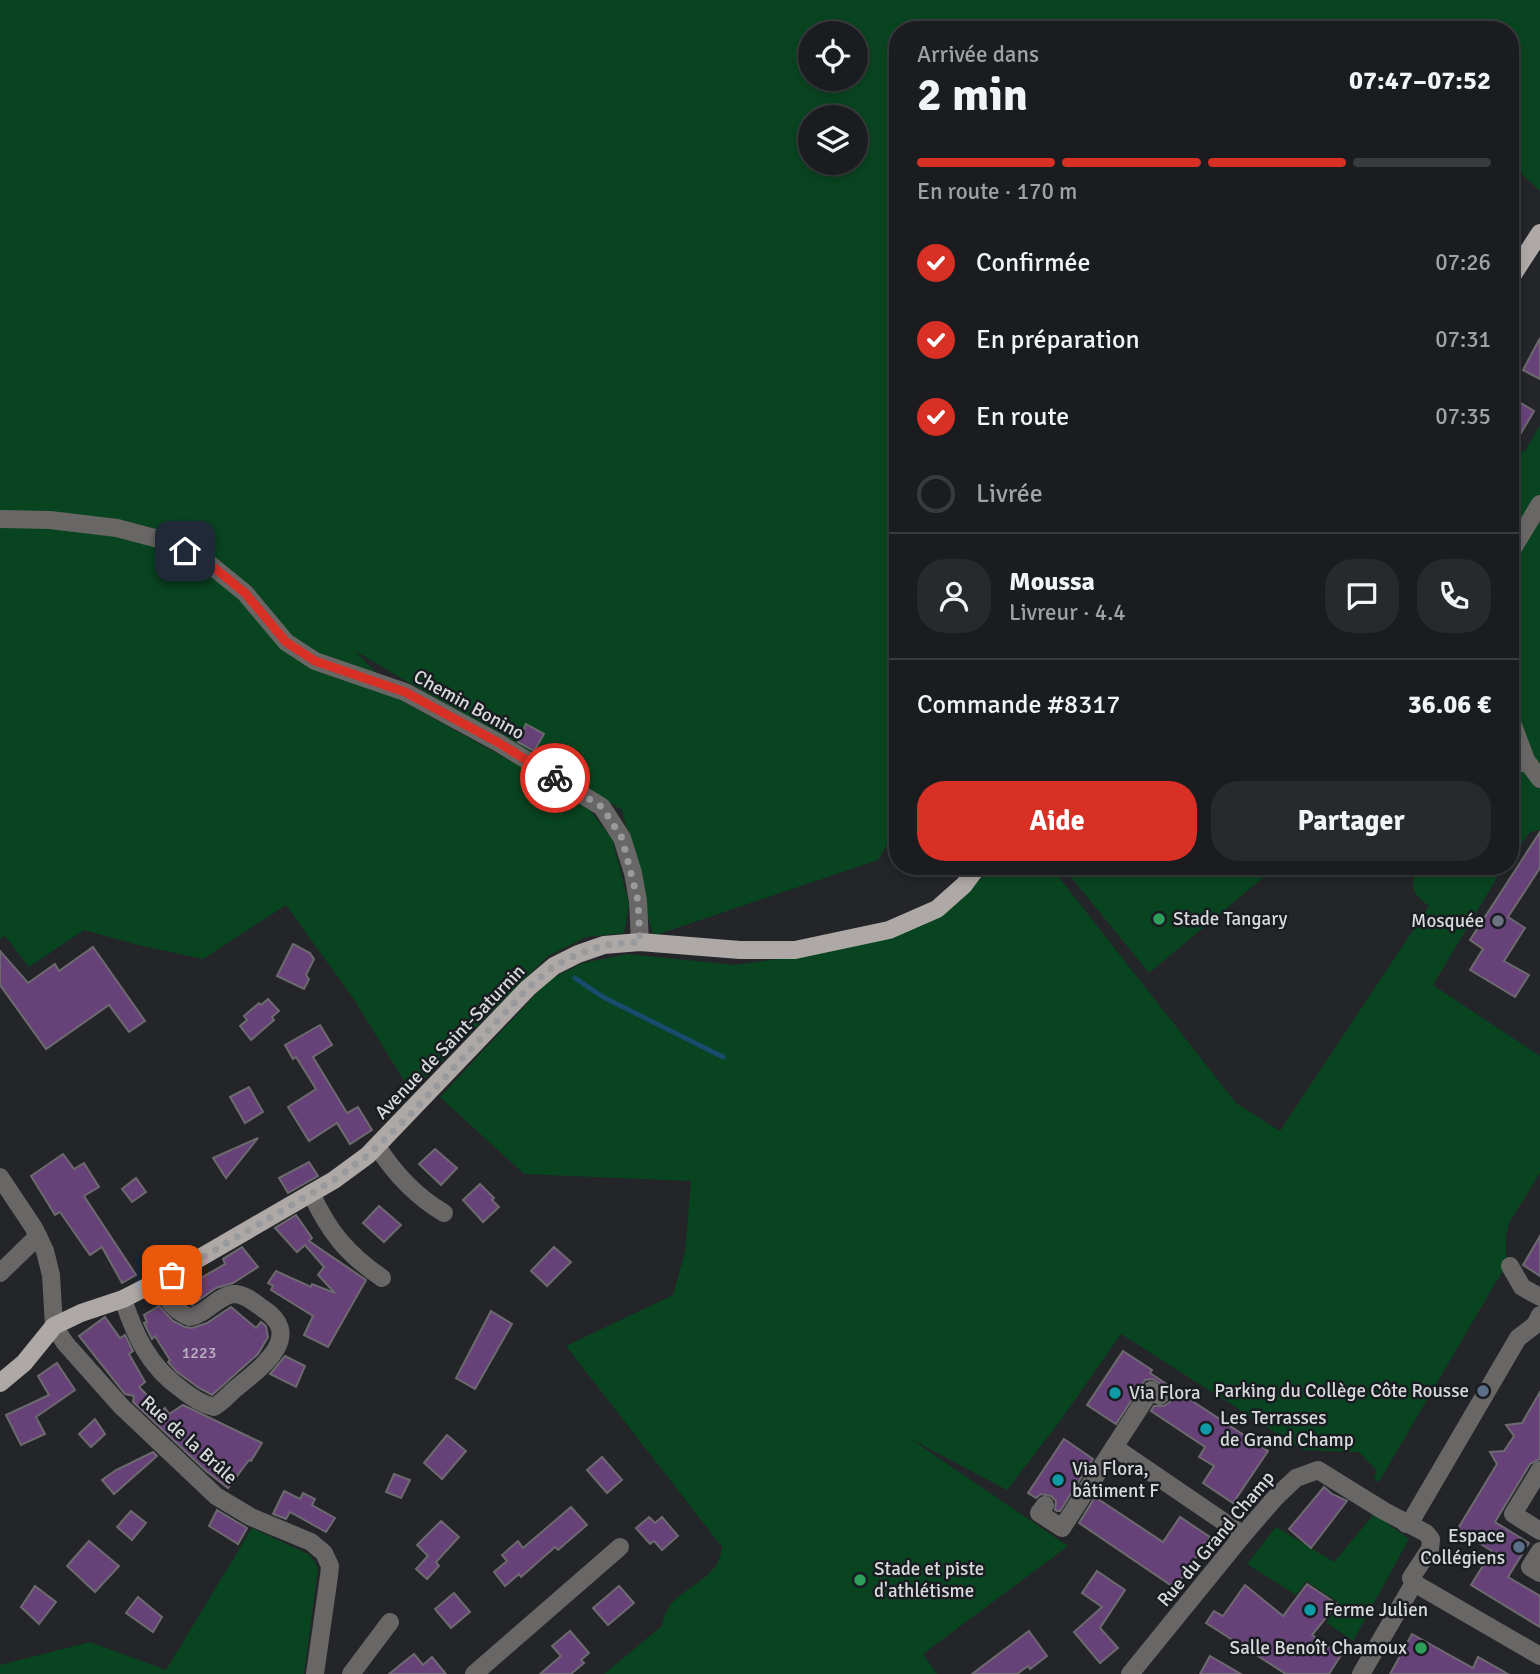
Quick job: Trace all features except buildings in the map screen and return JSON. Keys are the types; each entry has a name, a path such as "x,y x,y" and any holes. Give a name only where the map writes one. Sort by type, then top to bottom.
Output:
{"main road":[{"path":"1519,265 1540,233"},
{"name":"Avenue de Saint-Saturnin","path":"54,1326 158,1282 334,1180 377,1146 528,988 554,966 578,954 604,945 640,942 740,950 795,950 889,930 937,909 971,875"},
{"path":"0,1383 24,1363 54,1326"}],"street":[{"path":"1519,538 1540,504"},
{"name":"Chemin Bonino","path":"0,519 50,520 117,528 162,540 207,562 245,593 286,642 315,661 405,692 499,743 602,807 622,838 633,873 638,901 640,942"},
{"path":"1519,765 1540,779"},
{"path":"377,1146 397,1174 417,1194 444,1213"},
{"path":"0,1177 45,1251 51,1275 54,1326"},
{"path":"311,1193 328,1227 345,1249 382,1278"},
{"path":"0,1273 38,1236"},
{"path":"1510,1266 1522,1287 1540,1297"},
{"path":"122,1299 139,1342 160,1373 190,1396 214,1407 255,1375 273,1354 281,1331 278,1321 241,1295 231,1294 190,1317 175,1308 158,1282"},
{"path":"1406,1524 1411,1521 1518,1338 1535,1325 1540,1315"},
{"name":"Rue de la Brûle","path":"54,1326 65,1343 121,1406 216,1496 251,1517 311,1542 324,1553 330,1566 315,1674"},
{"path":"1045,1505 1039,1513 1062,1528 1151,1390 1160,1396"},
{"path":"1114,1447 1243,1535"},
{"name":"Rue du Grand Champ","path":"1130,1674 1243,1535 1296,1478 1318,1470 1406,1524 1426,1533 1431,1539 1430,1549 1411,1578 1414,1583"},
{"path":"1540,1470 1513,1514 1540,1531"},
{"path":"474,1674 620,1547"},
{"path":"1540,1551 1530,1567 1540,1573"},
{"path":"1361,1674 1414,1583 1540,1656"},
{"path":"351,1674 390,1622"}],"green space":[{"path":"0,0 1540,0 1540,191 1519,171 1519,21 889,21 889,842 878,860 653,936 622,810 354,650 404,702 583,801 612,839 629,904 624,933 586,937 548,956 411,1092 353,998 286,905 203,959 84,930 29,967 5,936 0,938"},
{"path":"1540,425 1540,830 1530,832 1519,846 1519,452 1525,451"},
{"path":"981,875 1057,875 1236,1103 1280,1131 1429,906 1414,889 1414,875 1499,875 1433,985 1540,1056 1540,1173 1509,1223 1503,1270 1377,1482 1374,1477 1377,1471 1359,1452 1303,1450 1121,1334 1007,1490 909,1438 1068,1546 923,1654 937,1674 604,1674 662,1626 665,1615 676,1599 716,1566 722,1547 566,1346 673,1295 685,1252 691,1181 524,1174 440,1097 549,980 583,963 627,954 735,965 799,956 878,939"},
{"name":"Stade Tangary","path":"1069,875 1266,875 1149,973"},
{"path":"1374,1514 1409,1539 1353,1641 1327,1623 1338,1602 1306,1581 1296,1595 1247,1564 1276,1527 1334,1562"},
{"path":"252,1528 310,1555 318,1568 304,1674 0,1674 0,1665 90,1642 166,1670"}],"waterway":[{"path":"575,978 603,997 723,1057"}],"way so far":[{"path":"172,1275 334,1180 368,1155 406,1119 528,988 554,966 604,945 640,942 638,901 622,838 602,807 555,778"}],"place":[{"name":"Stade Tangary","path":"1159,919"},
{"name":"Mosquée","path":"1498,921"},
{"name":"Parking du Collège Côte Rousse","path":"1483,1391"},
{"name":"Via Flora","path":"1115,1393"},
{"name":"Les Terrasses de Grand Champ","path":"1206,1429"},
{"name":"Via Flora, bâtiment F","path":"1058,1480"},
{"name":"Espace Collégiens","path":"1519,1547"},
{"name":"Stade et piste d'athlétisme","path":"860,1580"},
{"name":"Ferme Julien","path":"1310,1610"},
{"name":"Salle Benoît Chamoux","path":"1421,1648"}],"route":[{"path":"185,551 207,562 245,593 286,642 315,661 405,692 499,743 555,778"}]}
